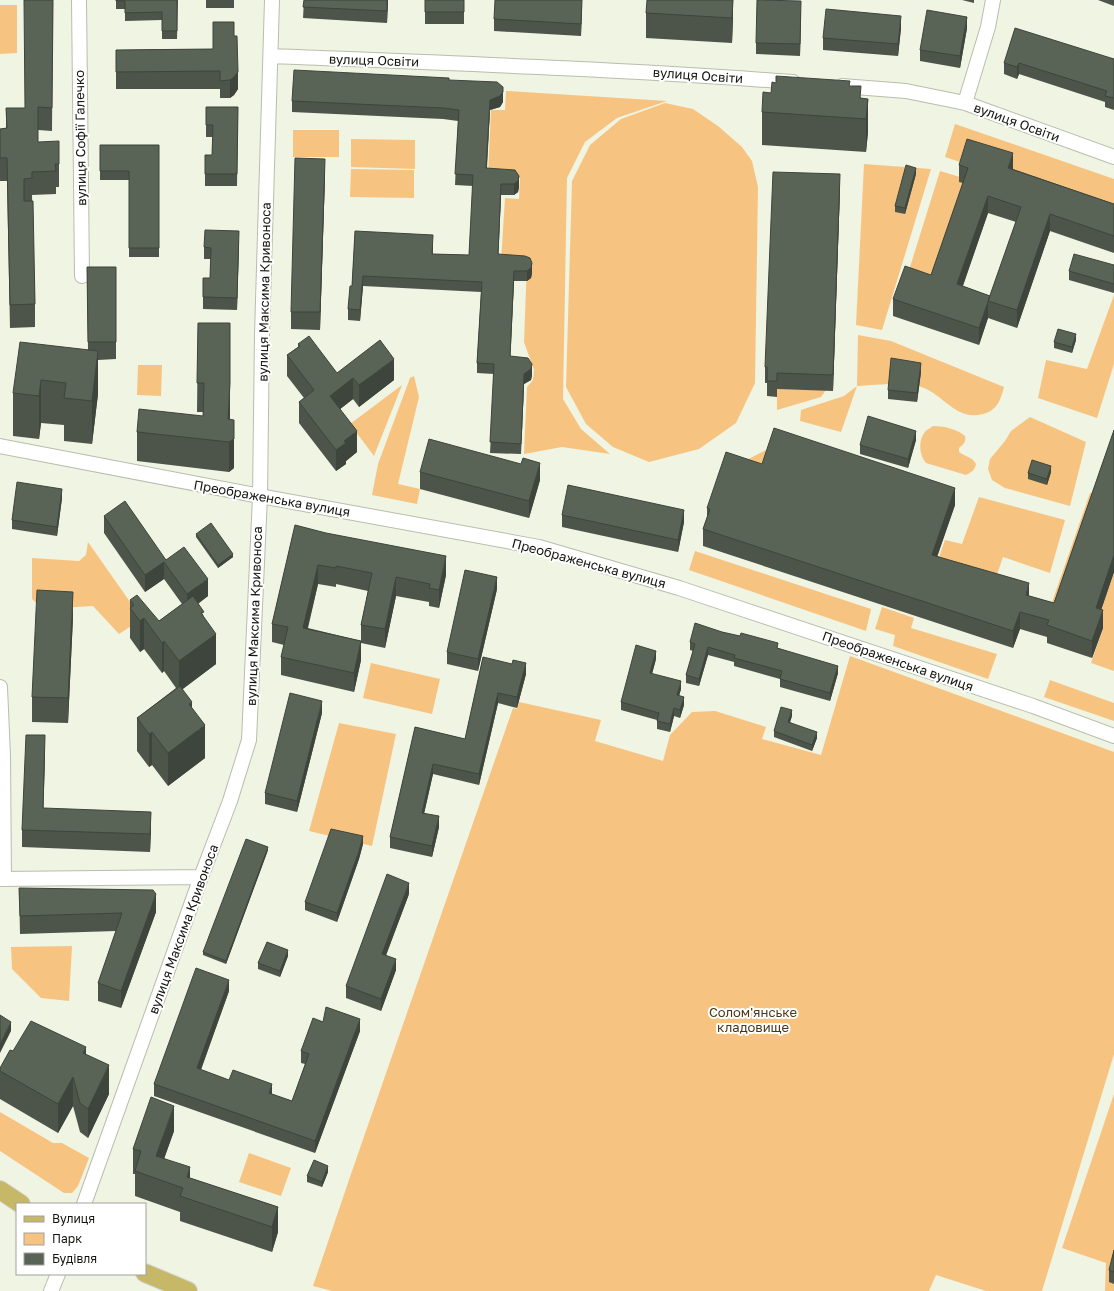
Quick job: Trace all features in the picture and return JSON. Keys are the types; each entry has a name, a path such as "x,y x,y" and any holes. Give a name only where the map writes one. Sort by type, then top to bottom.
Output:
{"main road":[{"path":"0,1190 20,1203"},
{"path":"146,1273 188,1291"}],"street":[{"name":"вулиця Софії Галечко","path":"79,0 82,276"},
{"name":"вулиця Максима Кривоноса","path":"84,1203 201,877 230,801 249,740 260,496 262,334 272,0"},
{"path":"965,103 988,27 993,0"},
{"name":"вулиця Освіти","path":"271,56 480,63 716,76 807,83"},
{"name":"вулиця Освіти","path":"830,85 906,91 965,103 1114,157"},
{"name":"Преображенська вулиця","path":"0,446 260,496 539,546 679,588 1033,706 1114,736"},
{"path":"0,687 3,756 2,879 201,877"},
{"path":"51,1291 58,1275"}],"green space":[{"path":"0,5 17,5 17,53 0,54"},
{"path":"506,91 667,101 617,118 585,142 567,178 563,399 581,429 610,454 562,447 524,454 527,387 533,380 534,370 524,342 527,262 501,262 505,198 519,199 520,178 488,175 491,110 505,110"},
{"path":"665,103 693,109 718,126 742,147 752,161 758,187 755,383 736,423 699,449 649,462 613,447 586,424 566,387 572,181 590,145 621,119"},
{"path":"955,124 1114,179 1114,213 945,157"},
{"path":"293,130 339,130 339,157 293,157"},
{"path":"351,139 415,140 415,169 351,167"},
{"path":"864,164 931,169 882,330 856,325"},
{"path":"351,169 414,170 414,198 350,197"},
{"path":"940,171 960,177 968,185 931,292 905,283"},
{"path":"1114,295 1114,364 1097,418 1038,398 1046,360 1087,369"},
{"path":"858,335 891,341 1004,387 998,404 992,410 983,414 973,415 965,414 957,410 927,389 918,386 896,384 857,386"},
{"path":"138,365 162,365 161,396 137,395"},
{"path":"414,376 419,397 398,484 420,489 417,504 372,495 378,464 410,378"},
{"path":"402,385 374,456 350,424"},
{"path":"857,386 841,432 800,421 801,410 844,396"},
{"path":"777,389 826,390 821,397 777,410"},
{"path":"1030,417 1086,442 1070,506 1005,488 992,480 988,469 990,459 1011,431"},
{"path":"933,426 950,428 965,436 965,441 959,448 959,452 974,461 976,464 973,471 966,475 926,463 922,456 920,443 925,432"},
{"path":"770,448 761,477 733,467"},
{"path":"1098,492 1058,610 1051,605 1090,493"},
{"path":"979,497 1065,520 1050,573 1003,557 994,583 935,568 945,540 962,544"},
{"path":"88,542 142,619 119,634 93,606 43,609 32,599 32,558 79,561 86,555"},
{"path":"695,551 871,609 866,631 689,570"},
{"path":"1114,572 1114,671 1091,663 1103,628 1096,625"},
{"path":"882,607 914,618 911,628 997,654 988,679 893,646 895,635 875,629"},
{"name":"Солом'янське кладовище","path":"850,656 1114,752 1114,1054 1042,1291 986,1291 936,1275 929,1291 332,1291 313,1286 513,708 517,709 519,702 601,720 595,741 663,761 670,735 692,712 715,711 766,727 762,739 821,755"},
{"path":"371,663 440,679 432,714 363,698"},
{"path":"1050,680 1114,703 1114,721 1044,697"},
{"path":"339,723 396,734 372,846 309,831"},
{"path":"72,946 69,1001 41,998 12,969 11,947"},
{"path":"1114,1094 1114,1291 1105,1291 1106,1263 1062,1248"},
{"path":"0,1112 53,1143 62,1143 89,1158 78,1186 72,1193 64,1193 0,1151"},
{"path":"249,1153 291,1168 281,1196 239,1182"}],"building":[{"path":"24,0 53,0 52,108 38,107 38,142 59,141 59,164 55,164 56,171 32,172 32,178 24,179 24,201 33,201 35,304 10,305 7,158 0,158 0,129 7,128 6,108 25,108"},
{"path":"116,0 177,0 177,31 162,31 162,12 125,13 125,1"},
{"path":"304,0 387,0 387,11 303,7"},
{"path":"425,0 464,0 464,12 425,12"},
{"path":"495,0 582,0 581,24 494,19"},
{"path":"647,0 733,0 732,18 646,13"},
{"path":"757,0 801,1 800,44 756,43"},
{"path":"826,9 901,16 898,44 823,38"},
{"path":"927,10 967,17 960,56 920,50"},
{"path":"213,22 234,22 234,36 237,36 238,72 230,80 220,81 220,71 116,72 116,50 213,49"},
{"path":"1015,28 1114,59 1114,98 1105,96 1107,91 1019,63 1017,67 1004,63"},
{"path":"294,70 449,78 449,80 497,82 503,87 503,92 500,96 490,100 486,168 515,170 519,176 518,181 514,184 501,184 498,254 525,256 530,258 532,263 531,268 527,271 514,271 510,356 528,358 532,364 531,369 524,374 521,444 490,442 494,364 477,363 482,282 363,276 360,310 348,309 350,286 352,286 355,231 433,235 432,254 469,255 473,175 455,174 459,110 292,101"},
{"path":"776,76 850,81 849,86 861,86 860,98 868,99 866,119 762,112 763,92 771,93 772,82 776,83"},
{"path":"206,107 238,107 237,174 205,174 205,155 212,155 213,125 206,125"},
{"path":"967,139 1013,153 1008,168 1114,204 1114,236 1050,214 1017,310 988,301 979,328 893,299 905,266 931,275 968,168 959,165","holes":["988,196 1021,207 990,296 957,284"]},
{"path":"100,145 159,145 159,248 129,248 129,171 100,171"},
{"path":"295,158 325,159 320,312 291,312"},
{"path":"906,165 916,168 905,208 895,206"},
{"path":"773,172 840,174 833,375 777,373 777,381 767,381 767,367 765,367"},
{"path":"205,230 239,231 237,298 203,297 203,278 210,278 211,248 204,247"},
{"path":"1074,254 1114,265 1114,284 1069,271"},
{"path":"87,267 116,267 116,342 88,342"},
{"path":"198,323 230,323 230,383 228,419 234,420 234,439 229,442 137,432 139,409 203,416 204,383 197,383"},
{"path":"1058,329 1076,334 1072,347 1054,342"},
{"path":"309,336 337,373 380,340 394,359 359,385 353,378 330,396 357,431 344,441 346,443 336,450 299,402 314,390 287,355 300,346 298,344"},
{"path":"20,342 98,351 92,401 64,398 66,383 41,380 39,396 13,393"},
{"path":"891,358 921,363 917,393 888,390"},
{"path":"868,416 916,431 908,459 860,445"},
{"path":"774,428 955,488 932,555 1029,583 1026,595 1054,603 1114,430 1114,555 1096,608 1103,610 1092,641 1047,625 1049,620 1020,612 1013,631 703,529 710,509 707,508 726,452 762,464"},
{"path":"429,439 521,464 523,458 540,463 529,501 420,472"},
{"path":"1032,460 1051,466 1047,479 1028,473"},
{"path":"17,482 62,489 57,527 12,520"},
{"path":"568,485 684,510 678,540 562,515"},
{"path":"125,501 166,560 184,547 208,579 187,594 164,562 145,575 104,516"},
{"path":"211,523 233,554 218,565 196,534"},
{"path":"295,525 326,533 446,556 439,590 429,588 430,584 396,577 385,629 361,625 372,573 336,566 336,568 318,565 303,628 361,641 354,673 281,657 288,627 272,624"},
{"path":"465,570 497,577 478,659 447,652"},
{"path":"37,590 73,592 68,698 32,697"},
{"path":"137,595 159,621 193,596 204,612 201,613 216,634 179,661 164,641 162,643 144,618 140,621 130,608 134,605 130,600"},
{"path":"695,623 722,632 740,636 741,633 778,643 777,648 838,666 830,693 780,679 782,671 734,658 735,655 708,647 699,679 686,675 695,644 690,642"},
{"path":"636,645 656,651 650,673 681,681 677,695 684,697 680,710 674,708 670,724 657,721 659,713 621,702"},
{"path":"483,657 512,664 513,660 526,663 517,697 498,693 479,774 433,764 422,813 439,816 432,846 390,837 415,727 465,739"},
{"path":"180,686 192,702 189,704 205,725 168,753 152,732 149,734 137,718"},
{"path":"290,693 322,701 297,801 265,793"},
{"path":"781,707 792,710 788,722 817,732 812,745 774,731"},
{"path":"26,735 45,735 43,808 151,812 150,834 22,830"},
{"path":"331,829 363,836 337,913 305,902"},
{"path":"246,839 268,847 226,961 203,952"},
{"path":"387,874 409,883 382,954 396,959 381,999 346,986"},
{"path":"19,888 153,890 156,894 121,991 98,983 122,913 20,916"},
{"path":"267,942 288,950 280,971 258,963"},
{"path":"196,968 229,980 197,1068 229,1080 233,1070 272,1084 269,1093 292,1101 309,1054 301,1051 313,1018 323,1022 326,1007 360,1019 315,1141 154,1084"},
{"path":"0,1015 11,1022 0,1044"},
{"path":"31,1021 86,1047 83,1053 109,1065 88,1109 80,1103 73,1077 58,1104 0,1071 0,1068 10,1050 13,1051"},
{"path":"151,1097 174,1106 156,1156 190,1167 187,1177 278,1207 272,1227 180,1196 183,1188 135,1171 141,1151 133,1149"},
{"path":"314,1160 328,1166 322,1182 307,1176"},
{"path":"1114,1250 1114,1272 1109,1270"}]}
